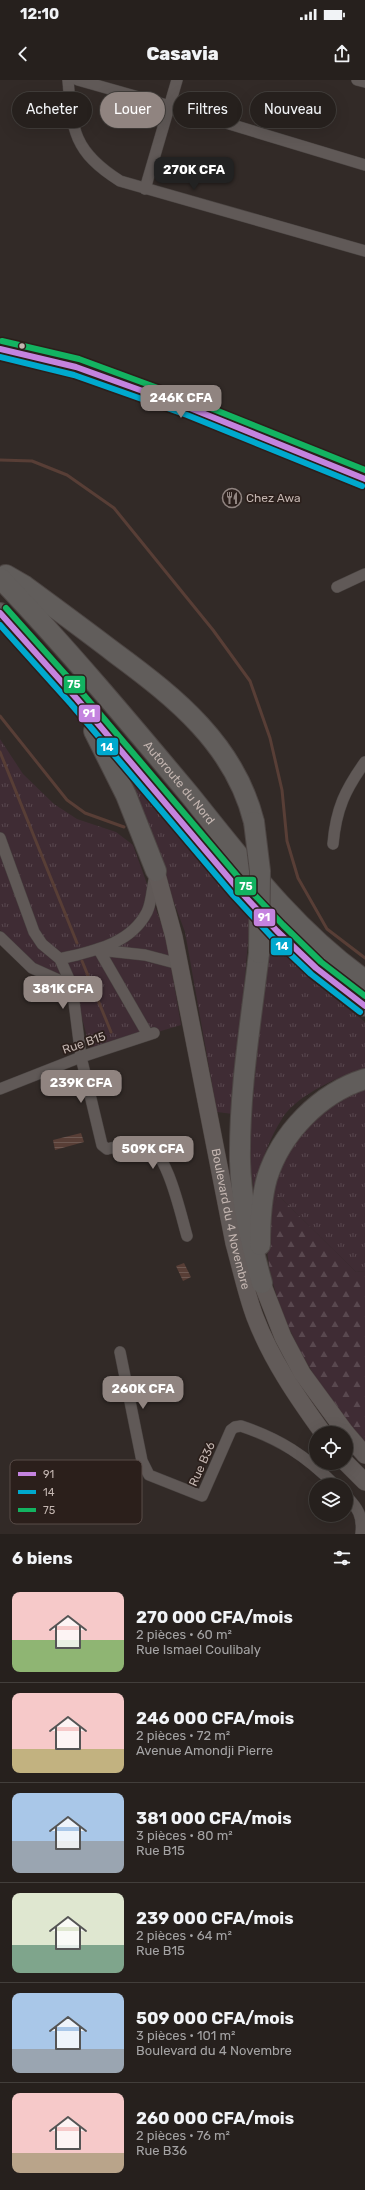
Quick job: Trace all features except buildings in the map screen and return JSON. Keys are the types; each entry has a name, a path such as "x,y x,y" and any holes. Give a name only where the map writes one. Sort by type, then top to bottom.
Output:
{"highway":[{"path":"0,572 25,586 143,673 200,724 231,764 241,784 254,822 260,871 259,953 241,1117 240,1162 250,1240 262,1283"},
{"name":"Autoroute du Nord","path":"0,578 39,619 108,698 270,893 296,922 330,954 365,980"},
{"name":"Autoroute du Nord","path":"0,613 77,699 239,890 277,931 316,968 365,1006"},
{"path":"77,699 126,795 156,871"},
{"path":"262,1283 260,1246 262,1202 267,1177 275,1159 301,1121 319,1103 341,1090 365,1079"}],"main road":[{"name":"Boulevard du 4 Novembre","path":"156,871 180,964 234,1243 246,1290 256,1318 288,1382 318,1426"},
{"name":"Boulevard du 4 Novembre","path":"262,1283 283,1338 302,1373 341,1426"},
{"name":"Boulevard du 4 Novembre","path":"353,1441 365,1455"},
{"path":"353,1469 365,1482"}],"street":[{"path":"68,80 72,122 79,142 89,157 102,170 120,181 365,251"},
{"path":"78,80 365,165"},
{"path":"144,189 178,80"},
{"path":"357,80 365,82"},
{"path":"0,349 54,360 76,367 190,408 365,479"},
{"path":"337,587 365,574"},
{"path":"334,844 335,820 342,799 365,762"},
{"path":"0,838 34,932 42,944 60,959 72,986 81,1057 104,1149 143,1142 149,1145 159,1156 170,1178 187,1236"},
{"path":"60,959 99,950 117,941 137,926 147,911 156,871"},
{"path":"0,937 32,968 72,986"},
{"path":"99,950 145,955 180,964"},
{"name":"Rue B15","path":"0,1089 81,1057 151,1034 99,950"},
{"name":"Rue B36","path":"120,1352 142,1460"},
{"name":"Rue B36","path":"142,1461 149,1475 202,1496 231,1430 235,1427 241,1426 286,1445 314,1464 328,1478"},
{"path":"353,1503 361,1515 361,1534"}],"green space":[{"path":"0,739 23,774 54,804 77,819 116,832 133,845 166,937 181,1025 91,1052 74,988 36,965 0,930"},
{"path":"127,776 250,919 233,1114 217,1112 185,932"},
{"path":"268,937 310,979 365,1022 365,1069 344,1076 320,1087 290,1109 278,1125 269,1143 254,1191 250,1162 251,1117"},
{"path":"365,1086 365,1271 356,1272 278,1195 268,1224 270,1195 288,1151 324,1109"},
{"path":"278,1195 356,1272 365,1271 365,1442 329,1397 311,1370 295,1341 282,1311 272,1281 267,1251 268,1224"}],"shaded area":[{"path":"81,1133 84,1142 55,1150 53,1140"},
{"path":"184,1263 191,1277 183,1281 176,1266"}],"waterway":[{"path":"0,460 32,461 67,475 114,508 213,630 250,681 270,738 282,790 287,841 298,878 327,929 365,958"},
{"path":"0,716 67,800 85,813 124,827"},
{"path":"0,752 77,943"},
{"path":"82,961 111,1032"}],"transit line":[{"name":"75","path":"2,341 79,359 193,401 365,470"},
{"name":"91","path":"0,349 76,367 190,408 365,479"},
{"name":"14","path":"0,357 74,375 187,415 362,486"},
{"name":"75","path":"6,608 83,694 245,885 321,962 365,996"},
{"name":"91","path":"0,613 77,699 239,890 277,931 316,968 365,1006"},
{"name":"14","path":"0,625 71,704 233,895 271,936 311,974 360,1012"}],"place":[{"name":"Chez Awa","path":"232,498"}]}
